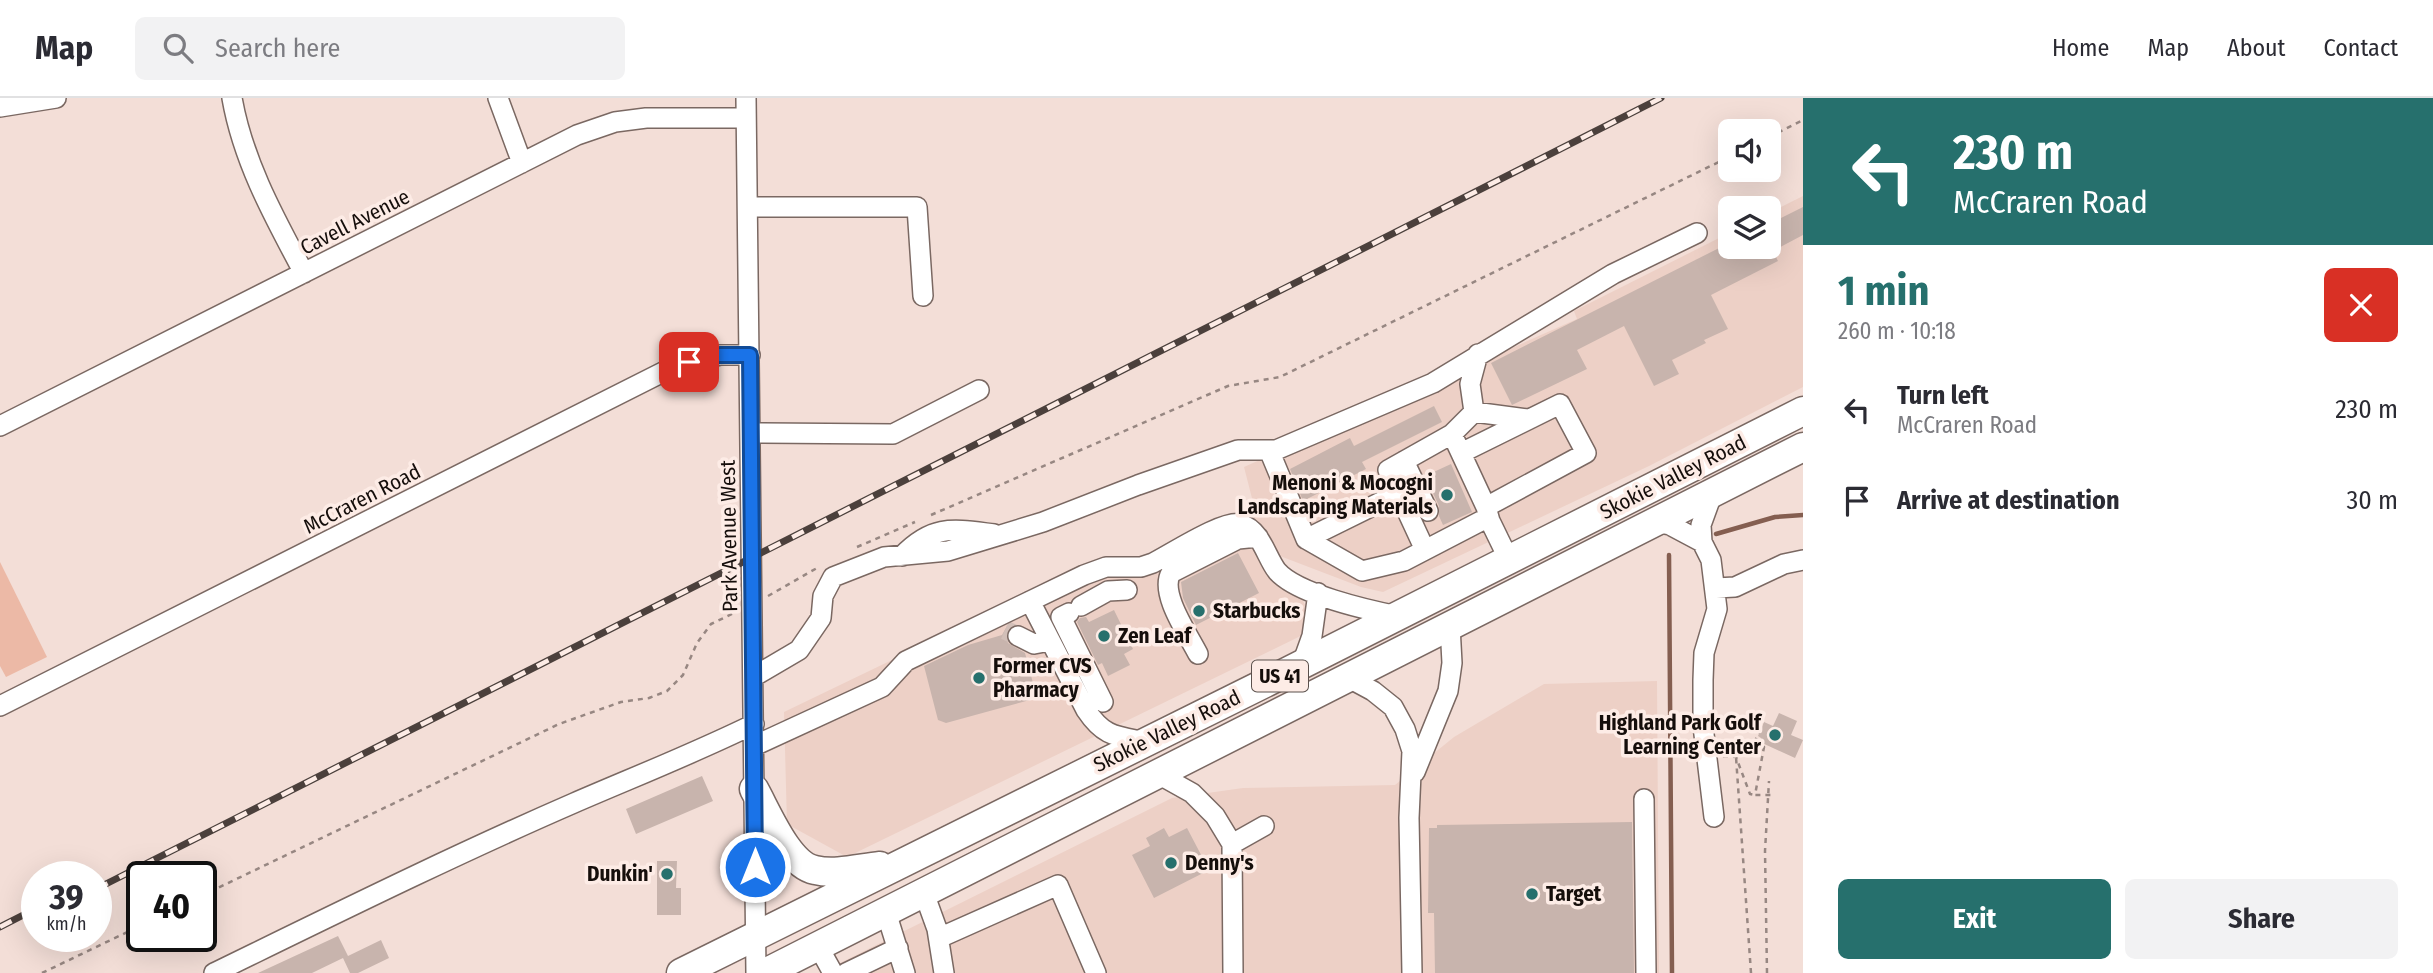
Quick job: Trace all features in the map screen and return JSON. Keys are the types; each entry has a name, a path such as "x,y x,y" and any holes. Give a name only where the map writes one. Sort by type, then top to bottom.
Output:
{"highway":[{"name":"Skokie Valley Road","path":"755,936 1803,411"},
{"name":"Skokie Valley Road","path":"765,973 1803,447"},
{"path":"754,789 791,854 801,864 815,870 839,870 900,863"},
{"name":"US 41","path":"681,973 755,936"}],"street":[{"path":"0,107 56,98"},
{"path":"232,98 248,157 270,209 304,273"},
{"path":"498,98 522,163"},
{"name":"Park Avenue West","path":"746,98 756,973"},
{"name":"Cavell Avenue","path":"0,426 576,135 615,122 646,118 746,118"},
{"path":"748,207 917,207 923,296"},
{"path":"753,677 799,650 821,618 823,596 833,577 884,557 948,551 1043,522 1238,450 1276,450 1433,383 1613,274 1698,233"},
{"path":"1474,412 1470,384 1478,354"},
{"name":"McCraren Road","path":"0,706 674,366 720,355 750,355"},
{"path":"751,433 893,433 979,390"},
{"path":"1269,450 1306,538 1362,572 1404,561 1425,550 1440,535 1480,521 1586,453 1560,404 1461,453"},
{"path":"1474,412 1529,419"},
{"path":"1425,550 1388,470 1452,434 1474,412"},
{"path":"1452,434 1509,560"},
{"path":"1404,461 1428,510"},
{"path":"1306,538 1399,492"},
{"path":"1713,492 1701,526 1702,542 1711,560 1717,609 1704,653 1703,703 1703,726 1714,817"},
{"path":"1654,522 1670,525 1702,542"},
{"path":"754,746 882,687 906,660 1084,575 1106,567 1153,563 1228,524 1242,524 1258,537 1278,571 1293,583 1362,610 1398,616"},
{"path":"1198,654 1167,593 1167,580 1171,573 1238,539 1258,537"},
{"path":"1716,588 1735,587 1784,564 1803,560"},
{"path":"1103,702 1061,617 1108,591 1127,590"},
{"path":"1302,664 1312,636 1318,593"},
{"path":"1030,601 1096,725 1109,735 1146,742"},
{"path":"986,622 1034,644 1050,641"},
{"path":"1412,779 1448,691 1451,663 1450,626"},
{"path":"1348,677 1373,691 1393,708 1405,729 1412,751 1409,818 1412,973"},
{"path":"214,973 562,808 627,782 754,724"},
{"path":"1158,774 1192,793 1215,816 1232,844 1233,973"},
{"path":"1644,799 1646,973"},
{"path":"1232,844 1264,826"},
{"path":"939,938 1058,885 1096,973"},
{"path":"923,893 939,938 944,973"},
{"path":"886,912 905,973"},
{"path":"818,946 833,973"},
{"path":"846,973 898,948"}],"path":[{"path":"1781,131 1803,120"},
{"path":"1723,745 1723,756 1735,757 1754,743 1761,729"},
{"path":"1754,743 1764,747 1755,795"},
{"path":"1735,757 1750,794 1774,795"},
{"path":"1735,757 1751,973"},
{"path":"1767,973 1765,851 1769,781"},
{"path":"41,973 126,933"}],"shaded area":[{"path":"1803,196 1803,387 1649,466 1383,592 1361,587 1280,556 1317,628 847,857 787,824 784,712 1108,556 1148,557 1254,506 1244,467 1577,319 1574,311 1718,239 1718,259 1781,259 1781,207"},
{"path":"0,562 47,657 6,677 0,666"},
{"path":"1657,681 1659,973 820,973 1172,798 1243,788 1395,785 1454,737 1544,684"}],"building":[{"path":"1803,207 1803,235 1781,247 1781,218"},
{"path":"1718,249 1718,259 1778,261 1711,295 1728,329 1672,360 1679,374 1654,386 1624,326 1577,350 1587,369 1512,405 1491,363"},
{"path":"1434,406 1442,422 1362,462 1366,469 1303,501 1290,469 1350,438 1354,446"},
{"name":"Menoni & Mocogni Landscaping Materials","path":"1451,464 1472,512 1443,525 1439,506 1425,476"},
{"path":"1238,553 1259,593 1196,625 1183,598 1181,582"},
{"name":"Zen Leaf","path":"1114,610 1133,649 1124,654 1130,665 1108,676 1102,663 1098,665 1077,622 1086,617 1089,622"},
{"name":"Former CVS Pharmacy","path":"1007,626 1008,643 1025,653 1037,698 946,723 938,720 924,666 968,645 1002,635"},
{"name":"Highland Park Golf Learning Center","path":"1779,713 1797,721 1791,735 1803,740 1795,758 1760,742 1761,738 1758,736 1764,722 1773,726"},
{"path":"702,776 713,801 636,834 626,809"},
{"name":"Target","path":"1632,822 1634,973 1435,973 1434,913 1428,913 1429,828 1437,828 1437,825"},
{"name":"Denny's","path":"1164,828 1169,837 1187,828 1209,870 1154,898 1132,855 1150,846 1146,838"},
{"name":"Dunkin'","path":"657,861 677,861 676,888 681,888 681,915 657,915"},
{"path":"338,936 348,956 381,940 389,958 358,973 350,973 343,958 312,973 258,973"}],"waterway":[{"path":"1716,534 1775,517 1803,515"},
{"path":"1669,555 1672,973"}],"tunnel":[{"path":"1005,630 1018,636"}],"railway":[{"path":"112,881 1661,98"},
{"path":"0,927 21,916"}],"place":[{"name":"Menoni & Mocogni Landscaping Materials","path":"1447,495"},
{"name":"Starbucks","path":"1199,611"},
{"name":"Zen Leaf","path":"1104,636"},
{"name":"Former CVS Pharmacy","path":"979,678"},
{"name":"Highland Park Golf Learning Center","path":"1775,735"},
{"name":"Denny's","path":"1171,863"},
{"name":"Dunkin'","path":"667,874"},
{"name":"Target","path":"1532,894"}],"route":[{"path":"689,362 720,355 750,355 755,867"}]}
